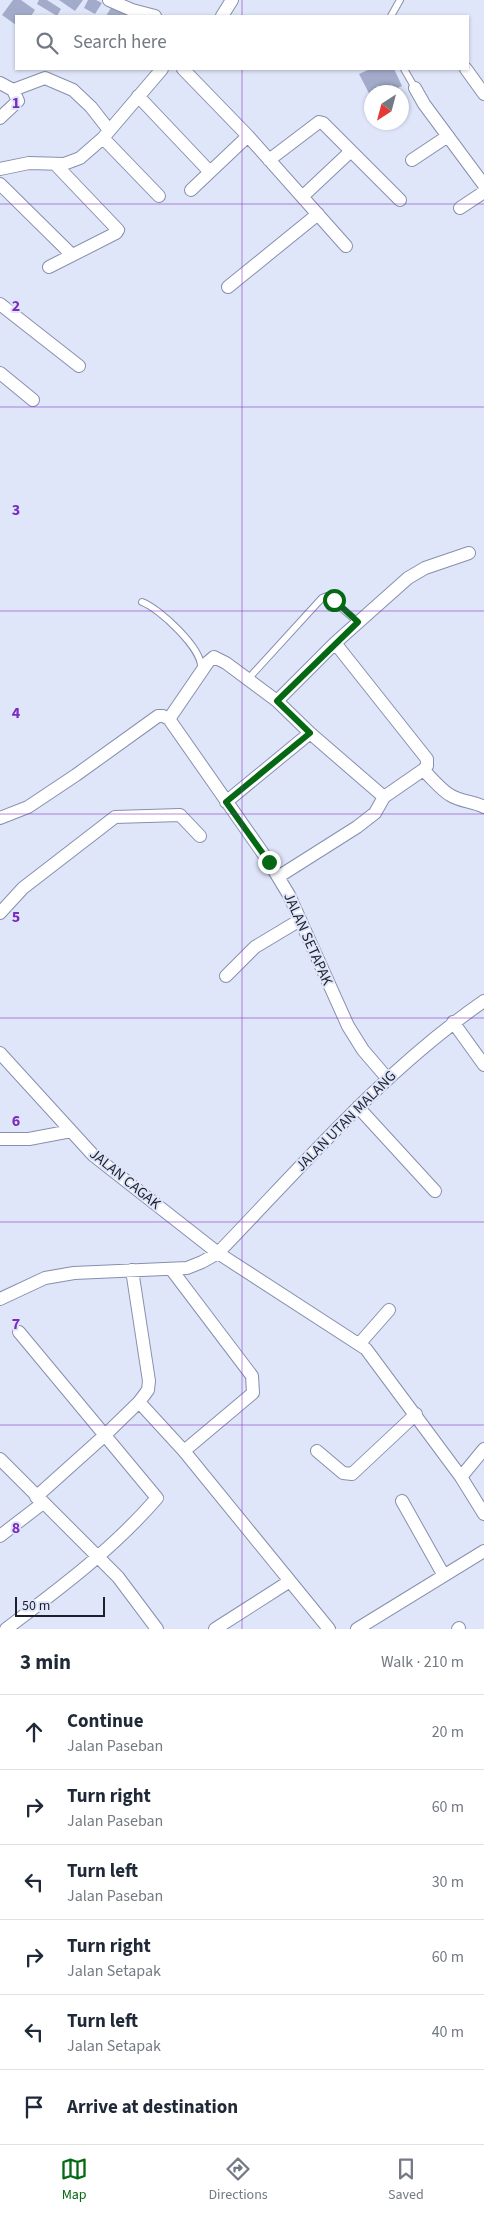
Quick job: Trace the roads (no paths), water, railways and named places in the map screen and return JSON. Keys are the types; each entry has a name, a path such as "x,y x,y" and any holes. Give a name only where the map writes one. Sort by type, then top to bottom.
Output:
{"street":[{"path":"109,0 132,10 151,15"},
{"path":"223,15 232,0"},
{"path":"0,169 29,163 56,165 72,162 80,158 106,134 161,70"},
{"path":"184,70 248,136 346,246"},
{"path":"467,70 484,94"},
{"path":"13,90 45,78 73,90 91,107 106,134 159,196"},
{"path":"0,83 13,90 18,101 0,118"},
{"path":"415,88 484,185"},
{"path":"138,96 210,172"},
{"path":"270,160 319,122 400,200"},
{"path":"191,190 248,136"},
{"path":"412,160 448,136"},
{"path":"302,197 351,151"},
{"path":"49,266 116,233 118,230 56,165"},
{"path":"0,184 72,255"},
{"path":"460,208 484,192"},
{"path":"228,287 318,214"},
{"path":"0,304 78,366"},
{"path":"0,374 33,400"},
{"path":"277,701 335,643 408,578 425,568 469,553"},
{"path":"278,877 357,827 375,813 384,797 427,766 427,759 335,643"},
{"path":"0,818 28,807 158,716 169,719 214,657 277,701 310,733 384,797"},
{"name":"JALAN SETAPAK","path":"169,719 289,895 348,1026 362,1050 387,1078"},
{"path":"226,802 310,733"},
{"path":"424,770 450,795 461,800 476,802 484,808"},
{"path":"0,914 23,888 115,817 180,815 200,836"},
{"path":"226,976 255,947 300,920"},
{"name":"JALAN UTAN MALANG","path":"0,1299 45,1278 74,1273 188,1268 218,1253 387,1078 453,1022 484,1001"},
{"path":"453,1022 484,1065"},
{"name":"JALAN CAGAK","path":"0,1053 92,1155 218,1253 360,1343 373,1356 416,1414 461,1477 484,1514"},
{"path":"358,1107 435,1191"},
{"path":"0,1139 29,1139 71,1131"},
{"path":"171,1269 252,1376 253,1385 252,1392 184,1451"},
{"path":"0,1536 139,1402 148,1390 149,1381 132,1270"},
{"path":"360,1343 389,1310"},
{"path":"6,1629 60,1590 97,1558 157,1498 19,1332"},
{"path":"139,1402 184,1451 329,1629"},
{"path":"317,1451 343,1473 352,1474 416,1414"},
{"path":"461,1477 484,1449"},
{"path":"0,1459 118,1577 157,1629"},
{"path":"402,1501 443,1574"},
{"path":"357,1629 443,1574 484,1551"},
{"path":"215,1629 290,1581"}],"lane":[{"path":"392,15 400,0"},
{"path":"405,70 415,88"},
{"path":"248,679 322,598 327,596 334,600 358,622"},
{"path":"142,602 158,610 199,653 202,663 200,674"}]}
